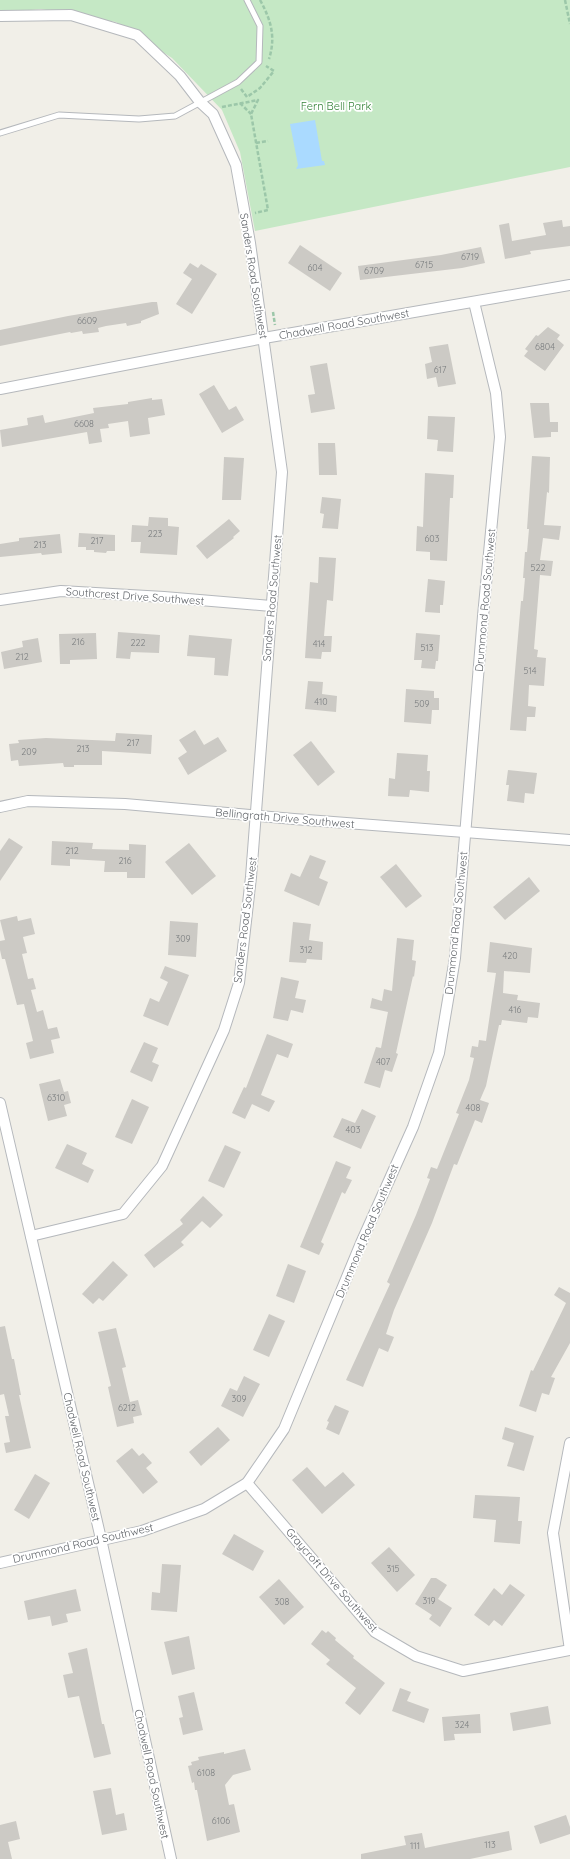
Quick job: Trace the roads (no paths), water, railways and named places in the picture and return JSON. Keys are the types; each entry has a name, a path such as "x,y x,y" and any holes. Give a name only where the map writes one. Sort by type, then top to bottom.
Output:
{"street":[{"name":"Sanders Road Southwest","path":"0,16 71,15 137,35 180,76 200,102 213,114 236,165 250,242 282,472 251,877 239,983 224,1030 162,1166 123,1214 31,1236"},
{"name":"Chadwell Road Southwest","path":"0,389 264,338 570,285"},
{"name":"Drummond Road Southwest","path":"0,1563 142,1530 204,1509 248,1483 284,1429 361,1243 412,1127 439,1054 455,958 483,616 500,437 496,393 474,302"},
{"name":"Southcrest Drive Southwest","path":"0,600 61,591 164,596 271,606"},
{"name":"Bellingrath Drive Southwest","path":"0,807 28,801 125,804 255,816 570,840"},
{"name":"Chadwell Road Southwest","path":"0,1103 101,1539 171,1859"},
{"path":"570,1443 553,1533 570,1650"},
{"name":"Graycroft Drive Southwest","path":"248,1483 375,1632 416,1656 463,1671 570,1650"}],"lane":[{"path":"0,133 59,115 139,119 175,116 238,82 259,62 260,26 247,0"}],"water":[{"path":"315,120 322,161 324,161 325,165 296,169 298,165 290,124"}],"park label":[{"name":"Fern Bell Park","path":"336,106"}]}
